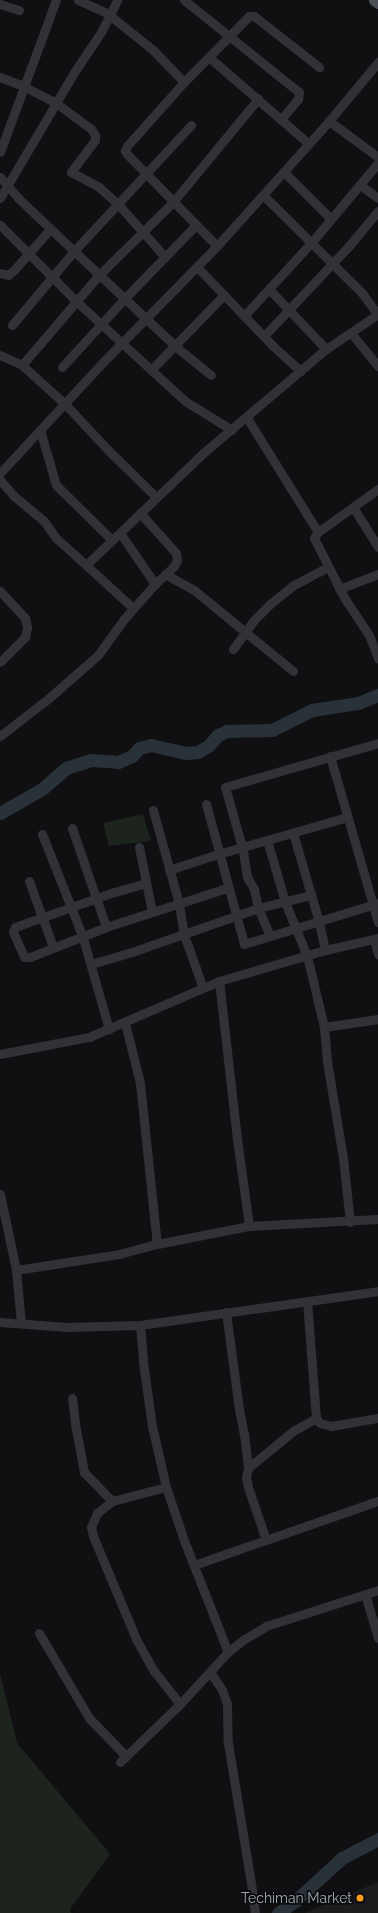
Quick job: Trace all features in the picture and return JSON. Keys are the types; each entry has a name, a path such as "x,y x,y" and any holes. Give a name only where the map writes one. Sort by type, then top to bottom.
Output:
{"main road":[{"path":"374,0 378,2"}],"street":[{"path":"0,152 23,86 56,0"},
{"path":"78,0 109,15 153,50 184,82"},
{"path":"0,198 56,103 101,32 117,0"},
{"path":"184,0 231,36 299,92 298,99 281,119"},
{"path":"0,4 19,10"},
{"path":"217,246 127,154 125,149 184,82 252,16 319,67"},
{"path":"210,58 309,144"},
{"path":"0,474 122,343 217,246 309,144 378,62"},
{"path":"0,77 23,86 56,103 91,129 95,135 95,140 71,169 71,172 99,187 117,202 166,256"},
{"path":"22,365 99,275 173,202 258,99"},
{"path":"329,121 378,157"},
{"path":"12,325 117,202 146,174 191,125"},
{"path":"244,316 311,243 378,163"},
{"path":"284,172 331,219"},
{"path":"0,177 50,229 124,299 175,346 211,375"},
{"path":"360,185 378,198"},
{"path":"86,565 202,454 247,418 326,349 378,314 362,293 263,195"},
{"path":"264,336 332,264 378,211"},
{"path":"0,225 76,301 185,401 232,430"},
{"path":"62,366 124,299 196,225"},
{"path":"0,273 8,275 50,229"},
{"path":"197,267 244,316 301,371"},
{"path":"269,289 326,349"},
{"path":"151,370 224,295"},
{"path":"351,333 378,366"},
{"path":"0,354 22,365 65,404 108,450 156,497"},
{"path":"247,418 318,532"},
{"path":"40,430 56,485 112,540"},
{"path":"0,480 14,496 44,521 56,538 134,608"},
{"path":"378,489 314,535 314,542 339,589 374,634 378,658"},
{"path":"353,507 378,547"},
{"path":"0,736 49,698 98,654 134,608 155,584 174,566 177,560 176,553 140,513"},
{"path":"120,533 155,584"},
{"path":"233,649 246,631 270,604 292,586 327,567"},
{"path":"165,574 194,590 293,671"},
{"path":"339,589 378,574"},
{"path":"0,591 25,618 27,627 25,637 0,662"},
{"path":"270,936 258,908 254,888 247,877 242,847 224,790 226,785 378,743"},
{"path":"330,756 347,817 375,904 378,922"},
{"path":"206,804 235,918 244,944 375,904"},
{"path":"153,810 179,904 184,935 203,988"},
{"path":"169,870 218,854 347,817"},
{"path":"72,828 106,927"},
{"path":"293,833 319,922 325,950"},
{"path":"42,834 82,935 109,1029"},
{"path":"267,840 285,902 307,956 324,1027 327,1061 343,1158 350,1222"},
{"path":"139,847 152,912"},
{"path":"29,881 54,947"},
{"path":"146,883 114,892 13,930 24,957 30,957 82,935 227,888"},
{"path":"91,964 235,918 258,908 311,895"},
{"path":"0,1054 89,1037 125,1023 219,981 325,950 376,939 378,954"},
{"path":"219,981 237,1139 249,1226"},
{"path":"324,1027 378,1018"},
{"path":"125,1023 140,1083 157,1244"},
{"path":"0,1194 16,1270 21,1323"},
{"path":"16,1270 120,1254 157,1244 249,1226 350,1222 378,1219"},
{"path":"0,1322 67,1327 140,1325 378,1291"},
{"path":"307,1301 316,1418 320,1423 331,1426 378,1418"},
{"path":"226,1312 248,1468 246,1477 266,1540"},
{"path":"140,1325 143,1362 152,1426 166,1487 194,1565 228,1652"},
{"path":"72,1398 84,1472 112,1501"},
{"path":"248,1468 293,1431 316,1418"},
{"path":"166,1487 112,1501 97,1513 91,1527 93,1536 136,1639 154,1671 180,1704"},
{"path":"194,1565 378,1501"},
{"path":"40,1633 89,1718 123,1759 180,1704 228,1652 243,1640 266,1626 378,1590"},
{"path":"365,1594 378,1638"},
{"path":"210,1672 222,1690 227,1704 228,1744 252,1889 254,1911"}],"shaded area":[{"path":"143,814 151,841 109,846 103,823"},
{"path":"0,1673 17,1743 110,1854 70,1909 71,1913 0,1913"},
{"name":"Techiman Market","path":"378,1882 378,1913 305,1913"}],"waterway":[{"path":"0,813 42,789 66,768 91,760 118,762 132,756 139,748 151,745 186,753 198,752 208,746 218,735 227,731 272,730 312,710 358,703 378,695"},
{"path":"278,1913 295,1901 342,1858 378,1839"}],"place":[{"name":"Techiman Market","path":"360,1898"}]}
